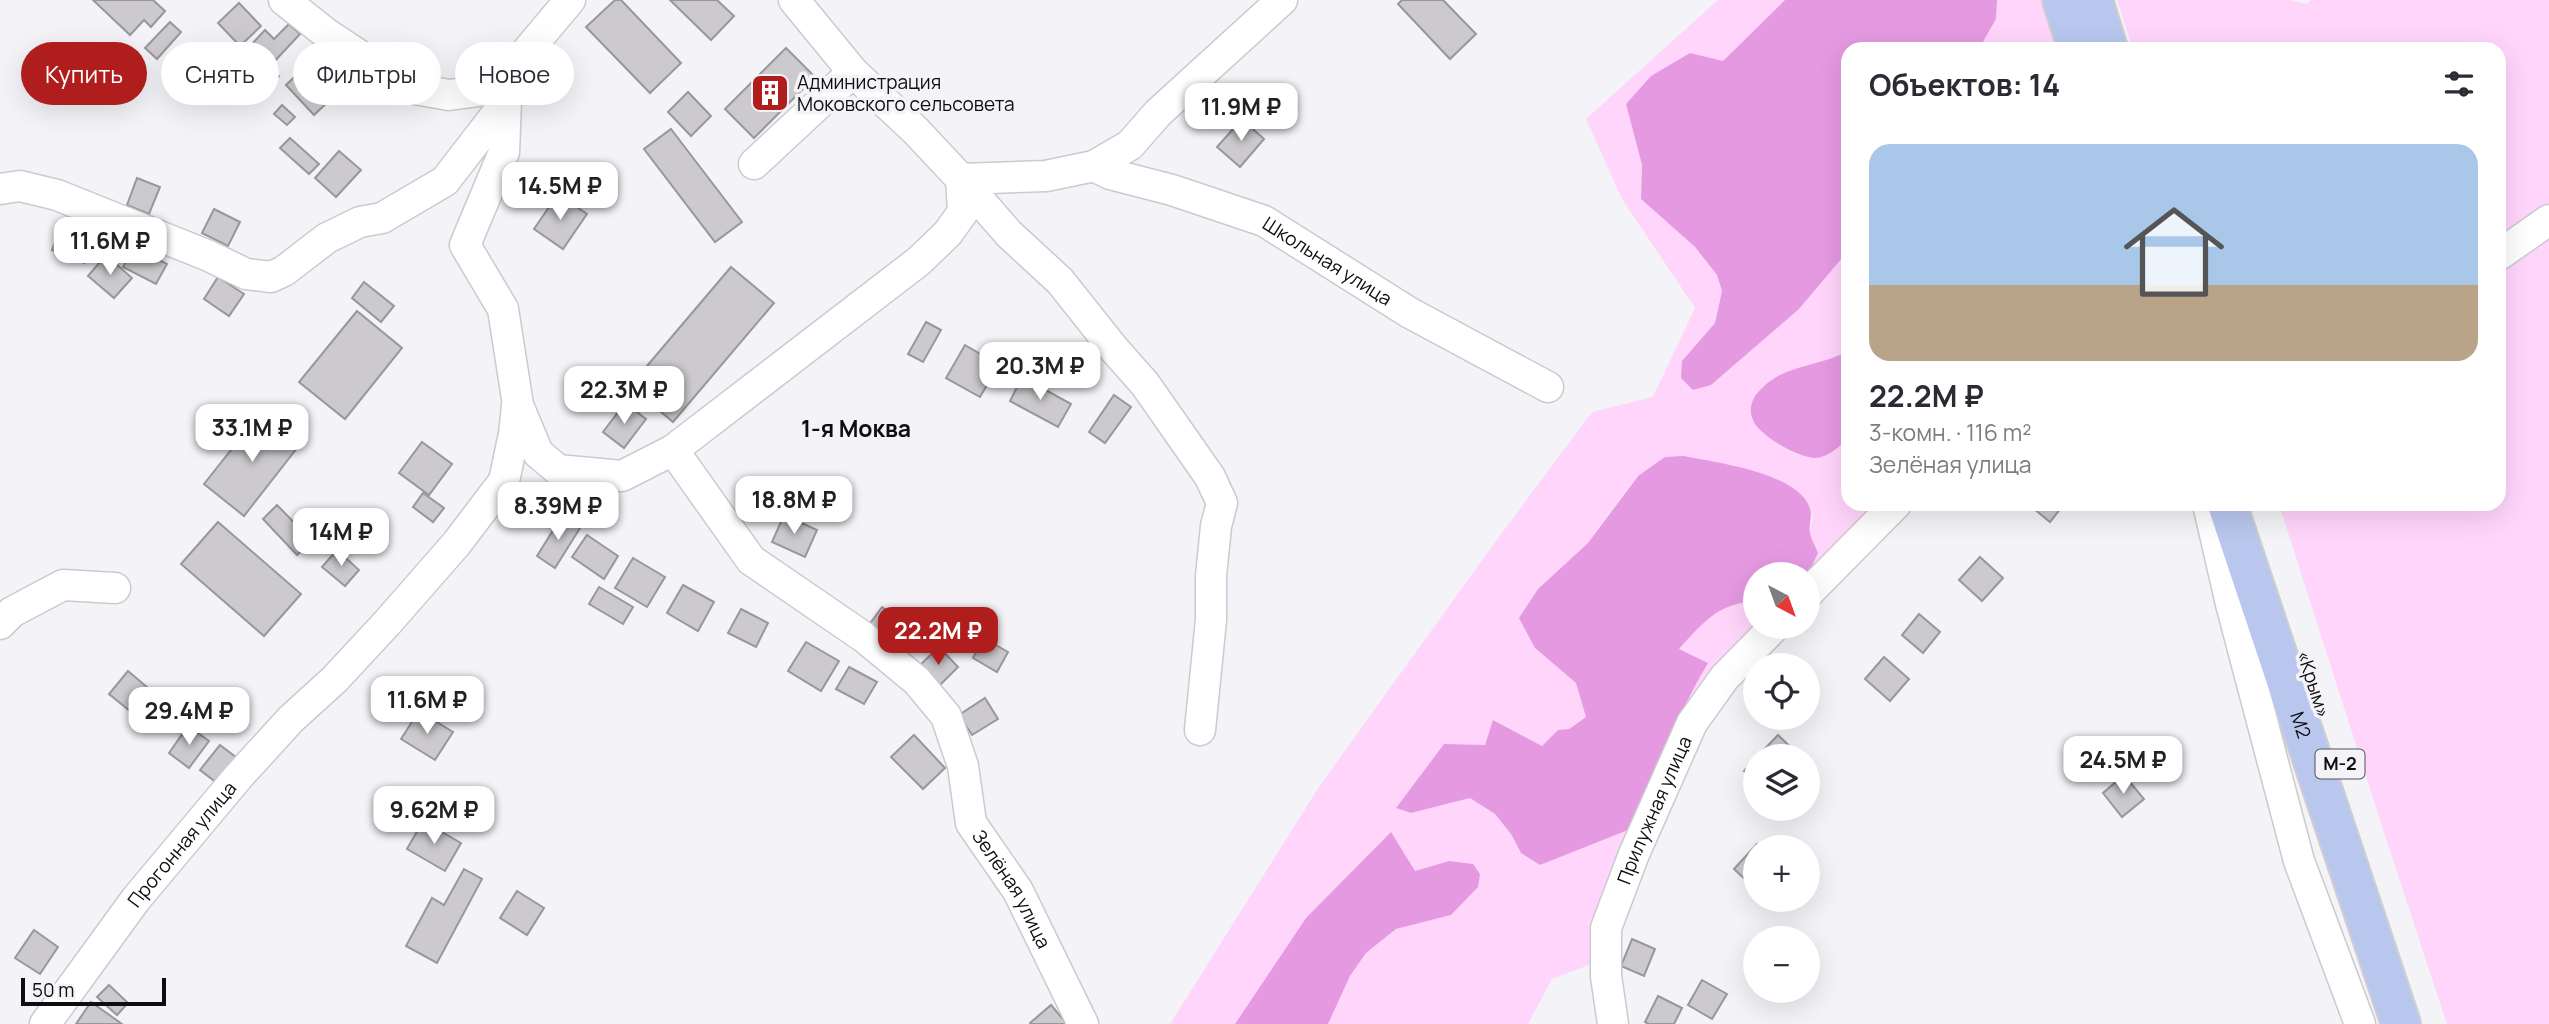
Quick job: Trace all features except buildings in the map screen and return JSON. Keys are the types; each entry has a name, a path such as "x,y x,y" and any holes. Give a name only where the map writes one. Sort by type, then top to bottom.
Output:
{"highway":[{"path":"2062,0 2076,42"},
{"path":"2093,0 2106,42"},
{"name":"М2","path":"2229,511 2401,1024"},
{"name":"«Крым»","path":"2257,511 2426,1024"}],"street":[{"path":"284,0 327,34 409,88 455,94"},
{"path":"539,42 570,0"},
{"path":"794,0 853,72 916,131 1009,234 1060,281 1145,384 1210,477 1222,503 1216,526 1211,576 1211,620 1200,730"},
{"path":"961,179 1046,176 1094,166 1130,145 1158,113 1282,0"},
{"path":"754,164 853,72"},
{"path":"0,189 20,186 57,195 209,256 246,274 271,277 284,271 327,238 360,222 382,218 445,181 495,105"},
{"path":"505,105 504,152 465,246 503,309 517,405 538,453 558,470 622,476 673,450 919,261 948,233 963,212 961,179"},
{"name":"Школьная улица","path":"1094,166 1110,174 1160,187 1264,221 1410,313 1548,387"},
{"path":"2506,250 2549,220"},
{"name":"Прогонная улица","path":"45,1024 136,899 239,776 291,719 334,680 379,633 457,543 504,481 517,405"},
{"name":"Зелёная улица","path":"673,450 751,560 865,638 917,681 946,716 962,766 971,823 1018,891 1083,1024"},
{"path":"1820,581 1889,511"},
{"path":"2210,511 2231,604 2300,861 2360,1024"},
{"path":"0,624 12,612 63,585 115,589"},
{"name":"Прилужная улица","path":"1613,1024 1606,976 1606,928 1634,854 1692,723 1725,677 1762,639"}],"shaded area":[{"path":"1718,0 1785,0 1723,61 1626,104 1642,165 1641,199 1695,247 1717,275 1722,291 1715,323 1682,361 1711,385 1799,309 1841,259 1841,354 1784,373 1762,389 1751,403 1764,434 1797,454 1816,458 1841,445 1841,511 1884,511 1820,564 1814,562 1818,553 1810,533 1813,515 1637,476 1588,543 1538,589 1535,648 1576,683 1586,717 1569,729 1558,730 1542,746 1494,720 1485,746 1444,744 1396,808 1411,813 1470,798 1495,814 1511,834 1521,853 1540,865 1586,845 1654,774 1686,700 1707,664 1678,650 1707,619 1734,603 1743,602 1743,639 1746,639 1722,676 1602,960 1552,979 1528,1024 1328,1024 1350,976 1366,953 1396,929 1451,915 1449,861 1415,871 1306,918 1235,1024 1170,1024 1319,787 1592,412 1653,397 1695,308 1622,199 1586,119"},
{"path":"1785,0 1997,0 1996,19 1983,42 1841,42 1841,259 1799,309 1711,385 1693,390 1681,378 1682,361 1715,323 1722,291 1717,275 1695,247 1641,199 1642,165 1626,104 1651,76 1690,53 1723,61"},
{"path":"1997,0 2064,0 2078,42 1983,42 1996,19"},
{"path":"2117,0 2289,0 2307,4 2310,0 2549,0 2549,1024 2447,1024 2281,511 2506,511 2506,42 2131,42"},
{"path":"1841,354 1841,445 1825,456 1816,458 1800,455 1780,445 1756,426 1751,412 1753,400 1769,382 1791,370"},
{"path":"1683,456 1732,465 1785,483 1807,502 1811,515 1810,533 1818,553 1814,562 1743,562 1743,603 1712,616 1679,649 1708,663 1668,743 1638,826 1540,865 1521,853 1511,834 1495,814 1470,798 1411,813 1396,808 1444,744 1485,745 1493,720 1542,746 1558,730 1569,729 1586,717 1576,683 1535,648 1519,618 1538,589 1588,543 1638,476 1665,457"},
{"path":"1391,832 1415,871 1449,861 1473,864 1480,874 1478,887 1451,915 1396,929 1366,953 1350,976 1328,1024 1235,1024 1306,918"}],"place":[{"name":"Администрация Моковского сельсовета","path":"770,93"}],"district":[{"name":"1-я Моква","path":"856,429"}]}
